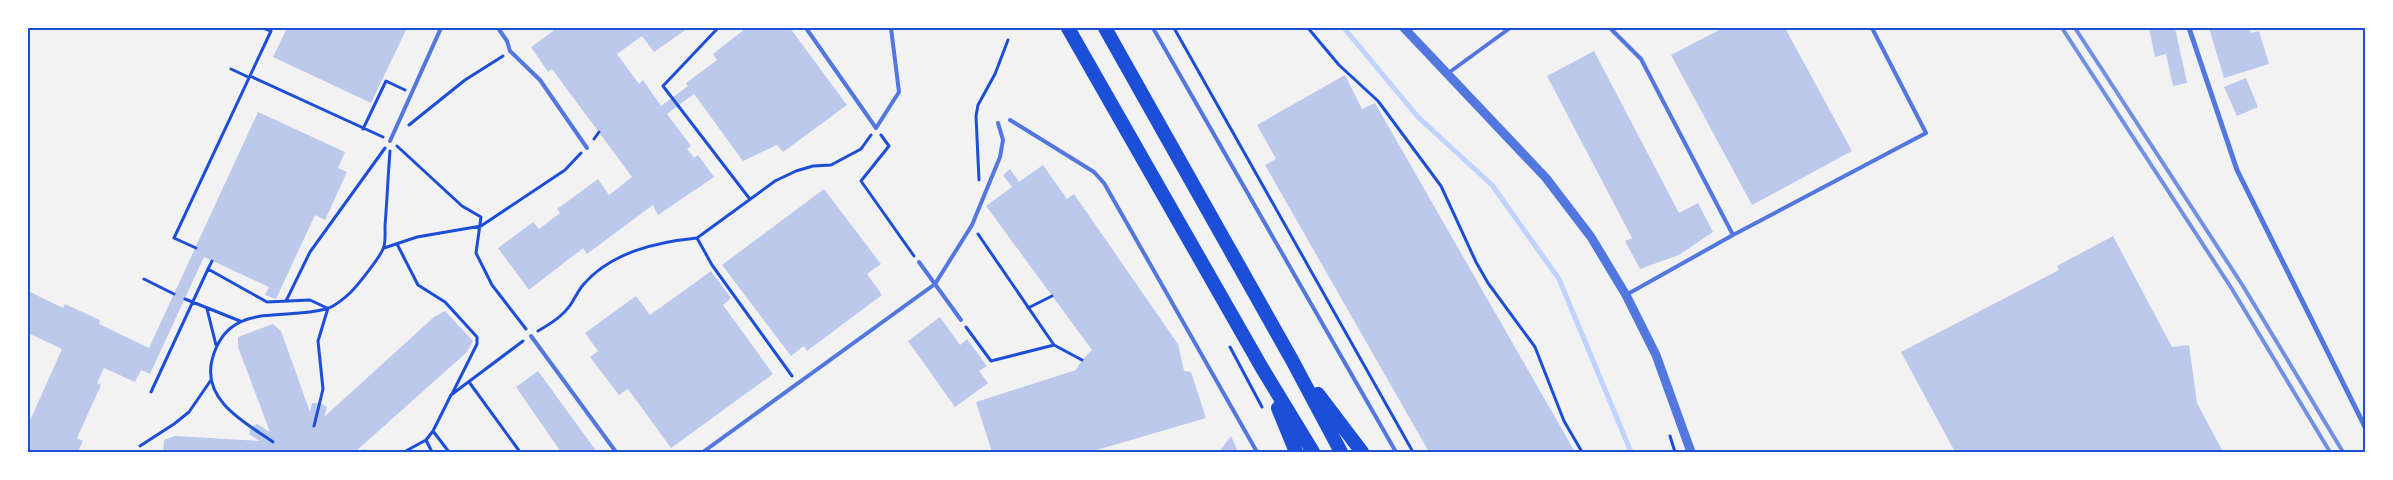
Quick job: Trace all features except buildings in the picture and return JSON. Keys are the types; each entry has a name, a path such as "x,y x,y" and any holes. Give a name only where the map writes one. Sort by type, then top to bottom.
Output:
{"highway":[{"path":"1068,28 1262,368 1313,452"},
{"path":"1105,28 1292,360 1341,452"},
{"path":"1292,360 1362,452"},
{"path":"1262,368 1296,452"}],"street":[{"path":"1404,28 1546,178 1591,237 1626,296 1656,354 1691,452"},
{"path":"2190,28 2237,170 2366,429"}],"lane":[{"path":"390,141 441,28"},
{"path":"498,28 507,41 510,51 540,80 587,148"},
{"path":"806,28 876,128 899,92 891,28"},
{"path":"1153,28 1396,452"},
{"path":"1447,74 1510,28"},
{"path":"1610,28 1641,59 1733,235"},
{"path":"1626,296 1733,235 1926,133 1872,28"},
{"path":"1010,120 1094,172 1104,183 1256,452"},
{"path":"703,452 935,284 972,225 1000,157 1003,140 998,123"},
{"path":"919,262 961,320"},
{"path":"531,336 616,452"}],"path":[{"path":"196,248 174,238 271,31 263,28"},
{"path":"718,28 664,86 749,198"},
{"path":"1174,28 1413,452"},
{"path":"1308,28 1339,65 1378,101 1441,186 1476,262 1488,283 1535,347 1564,421 1582,452"},
{"path":"979,182 976,116 978,105 995,74 1008,40"},
{"path":"286,301 310,252 390,141 442,98 510,51"},
{"path":"231,69 363,130 386,81 393,84"},
{"path":"265,84 380,136"},
{"path":"400,149 462,206 481,217 476,253 492,285 531,336 554,321 570,306 582,286 595,273 616,259 643,248 670,241 697,238 736,211 749,198 775,181 796,170 813,166 831,165 861,149 876,128 889,146 860,181 919,262"},
{"path":"273,442 228,410 217,396 212,380 212,362 216,346 226,332 240,321 256,316 328,308 352,291 384,248 390,141"},
{"path":"384,248 417,237 481,226 565,170 587,148"},
{"path":"972,225 1054,345 1082,360"},
{"path":"697,238 712,265 798,384"},
{"path":"397,244 418,285 445,302 476,337 477,344 433,430 426,440 404,452"},
{"path":"151,392 212,260"},
{"path":"208,269 267,302 310,300 328,308"},
{"path":"144,279 174,294"},
{"path":"1028,308 1052,296"},
{"path":"185,299 240,321"},
{"path":"314,426 324,389 318,341 328,308"},
{"path":"207,309 216,346"},
{"path":"961,320 991,361 1054,345"},
{"path":"451,395 517,346"},
{"path":"140,446 189,412 212,380"},
{"path":"469,382 520,452"},
{"path":"433,430 449,452"},
{"path":"1668,430 1675,452"},
{"path":"426,440 432,452"}],"waterway":[{"path":"1344,28 1418,117 1492,185 1559,279 1631,452"}],"railway":[{"path":"2062,28 2232,289 2330,452"},
{"path":"2075,28 2243,286 2343,452"}]}
